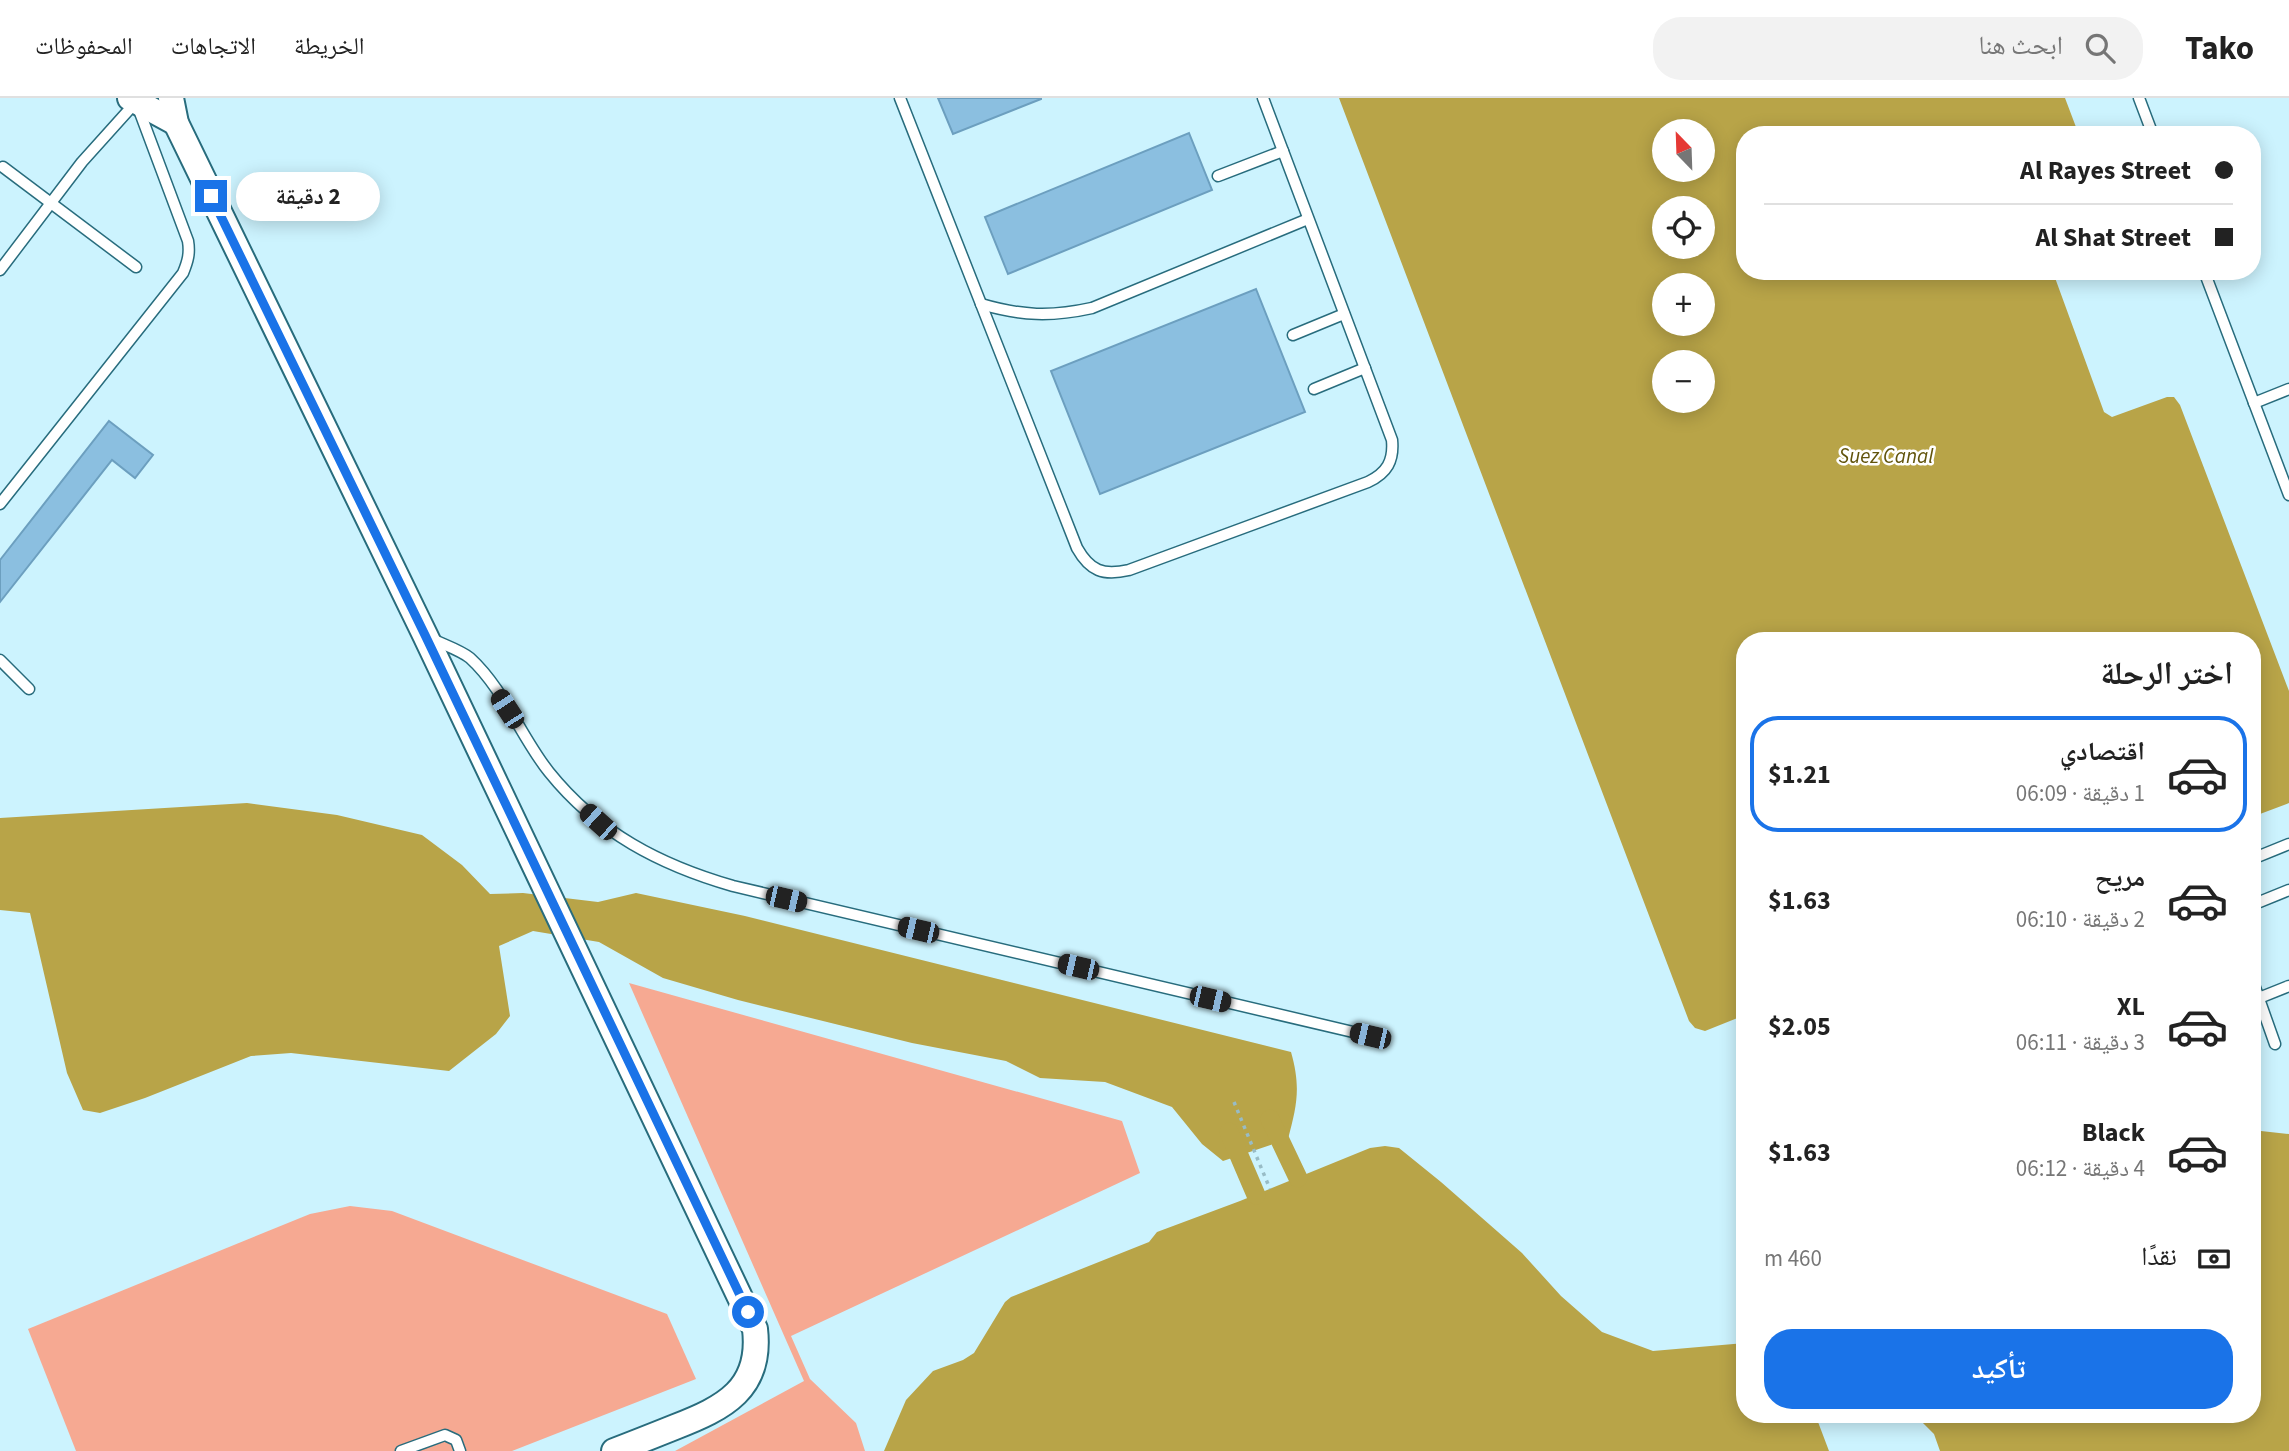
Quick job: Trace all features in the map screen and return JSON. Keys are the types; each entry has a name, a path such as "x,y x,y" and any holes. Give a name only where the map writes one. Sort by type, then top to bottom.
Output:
{"street":[{"path":"171,98 176,122 425,635 755,1329 757,1347 754,1365 746,1382 734,1396 719,1408 614,1451"},
{"path":"133,100 176,122"}],"lane":[{"path":"900,98 1077,548 1085,561 1098,570 1113,574 1142,566 1380,476 1389,466 1393,453 1392,440 1263,98"},
{"path":"2139,98 2149,126"},
{"path":"0,270 133,100 188,240 190,252 187,264 183,273 0,504"},
{"path":"1218,176 1283,151"},
{"path":"3,167 136,267"},
{"path":"981,304 1008,312 1036,315 1065,314 1093,307 1308,219"},
{"path":"2207,280 2289,495"},
{"path":"1293,335 1344,314"},
{"path":"1314,389 1365,368"},
{"path":"2254,404 2289,389"},
{"path":"425,635 468,657 489,679 550,773 572,797 598,822 652,857 693,874 733,886 1370,1036"},
{"path":"0,660 29,690"},
{"path":"2261,855 2289,844"},
{"path":"2261,902 2289,891"},
{"path":"2261,997 2289,986"},
{"path":"2261,1004 2274,1044"},
{"path":"401,1451 445,1435 456,1440 460,1451"}],"path":[{"path":"1234,1102 1270,1189"}],"shaded area":[{"path":"629,983 1122,1121 1140,1173 791,1336 810,1379 856,1423 865,1451 675,1451 804,1381"},
{"path":"350,1206 392,1211 667,1314 696,1379 512,1451 76,1451 28,1329 310,1214"}],"water":[{"name":"Suez Canal","path":"1339,98 2065,98 2076,126 1736,126 1736,280 2056,280 2104,412 2112,417 2167,397 2174,397 2180,405 2289,691 2289,803 2261,814 2261,632 1736,632 1736,1019 1705,1031 1695,1028 1689,1021"},
{"path":"247,803 337,815 422,835 462,865 490,894 523,893 598,902 636,893 745,916 1291,1052 1297,1096 1288,1139 1223,1161 1202,1144 1172,1107 1105,1082 1040,1078 1006,1061 912,1043 738,1000 663,978 599,942 533,931 499,946 510,1016 496,1034 449,1071 291,1053 251,1056 100,1113 83,1110 67,1073 30,913 0,910 0,818"},
{"path":"2261,1131 2289,1134 2289,1451 1940,1451 1934,1434 1923,1423 2261,1423"},
{"path":"1370,1148 1399,1148 1522,1253 1561,1296 1602,1332 1653,1351 1736,1344 1736,1423 1818,1423 1829,1451 884,1451 906,1400 933,1371 974,1353 1005,1302 1011,1297 1149,1242 1157,1232"}],"building":[{"path":"938,98 1041,98 1041,99 953,134"},
{"path":"1189,133 1212,190 1008,274 985,217"},
{"path":"1256,289 1305,412 1100,494 1051,371"},
{"path":"109,421 153,455 135,478 112,460 0,602 0,560"}],"waterway":[{"path":"1270,1119 1298,1178"},
{"path":"1229,1132 1256,1195"}],"route":[{"path":"211,196 425,635 748,1312"}]}
